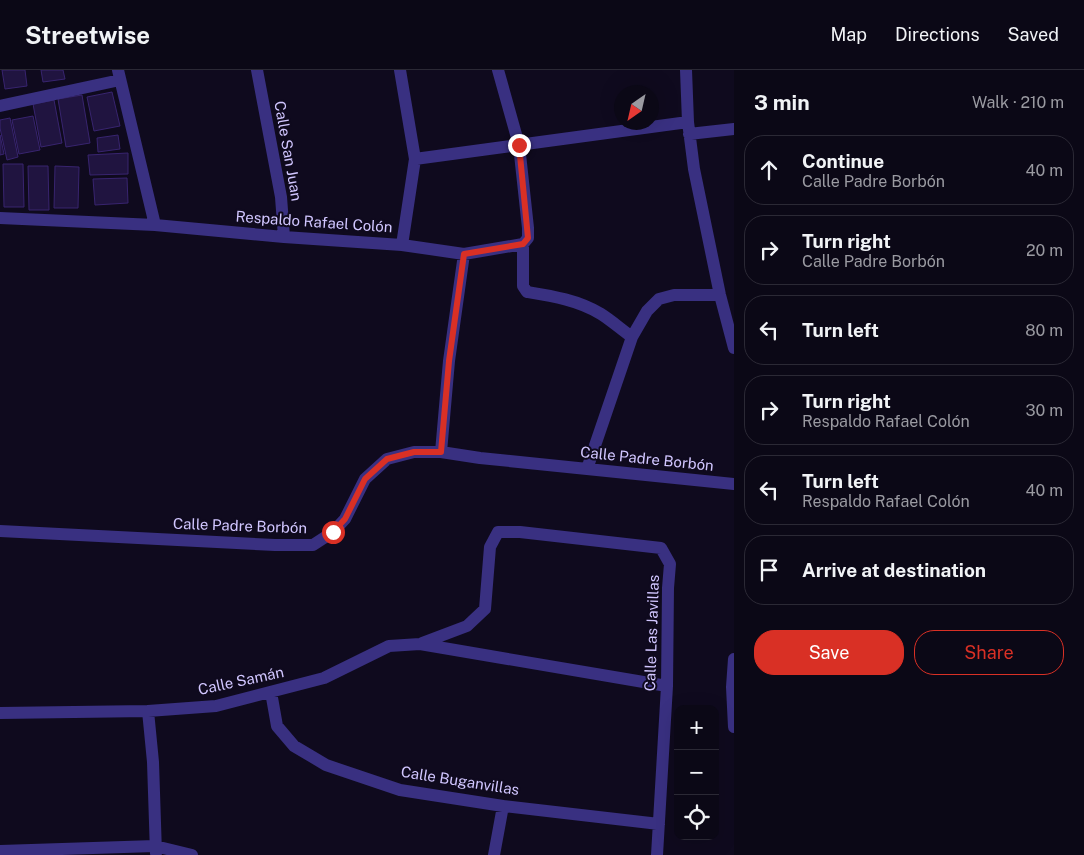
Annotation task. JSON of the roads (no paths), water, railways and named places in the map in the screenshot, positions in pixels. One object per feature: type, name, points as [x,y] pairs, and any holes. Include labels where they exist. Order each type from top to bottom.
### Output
[{"type":"street","name":"Calle San Juan","points":[[257,70],[281,197],[284,237]]},
{"type":"street","points":[[400,70],[415,159],[402,245]]},
{"type":"street","points":[[498,70],[519,145],[528,228],[528,238],[523,244],[523,286],[527,292],[578,303],[600,314],[632,337]]},
{"type":"street","points":[[686,70],[689,128],[694,169],[720,295],[734,348]]},
{"type":"street","points":[[0,106],[119,75],[155,225]]},
{"type":"street","points":[[415,159],[519,145],[689,128],[734,129]]},
{"type":"street","name":"Respaldo Rafael Colón","points":[[0,218],[155,225],[284,237],[402,245],[464,254],[523,244]]},
{"type":"street","points":[[441,452],[449,361],[464,254]]},
{"type":"street","points":[[587,469],[632,337],[647,311],[659,299],[674,295],[720,295]]},
{"type":"street","name":"Calle Padre Borbón","points":[[0,531],[275,545],[313,545],[333,532],[345,519],[365,479],[387,459],[414,452],[441,452],[480,458],[734,484]]},
{"type":"street","name":"Calle Las Javillas","points":[[420,644],[466,626],[485,609],[490,547],[498,532],[520,532],[661,548],[670,564],[667,686],[657,855]]},
{"type":"street","points":[[420,644],[667,686]]},
{"type":"street","name":"Calle Samán","points":[[0,713],[148,711],[216,706],[324,678],[389,646],[420,644]]},
{"type":"street","points":[[734,659],[732,687],[734,727]]},
{"type":"street","name":"Calle Buganvillas","points":[[271,692],[277,726],[294,746],[326,765],[400,790],[503,806],[659,824]]},
{"type":"street","points":[[148,711],[153,762],[155,851]]},
{"type":"street","points":[[494,855],[503,806]]},
{"type":"street","points":[[0,851],[155,851],[192,855]]}]
